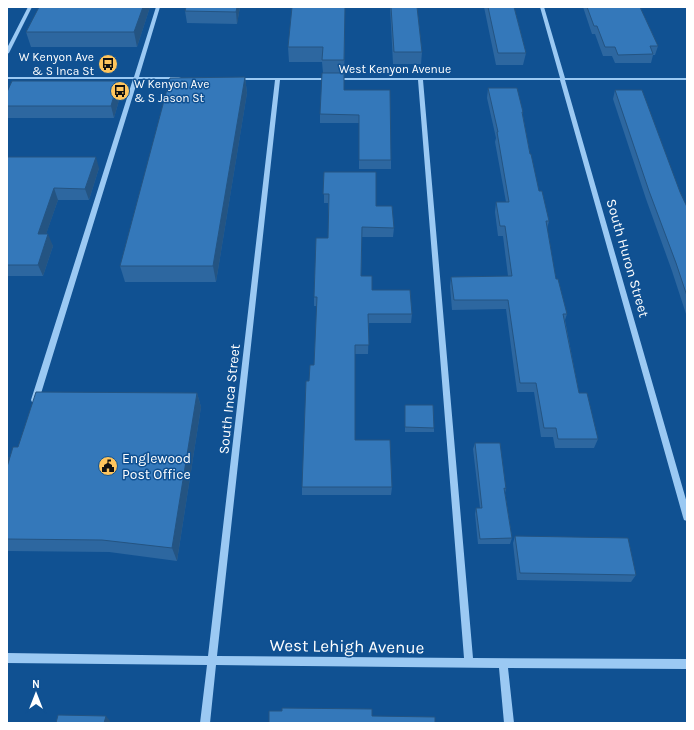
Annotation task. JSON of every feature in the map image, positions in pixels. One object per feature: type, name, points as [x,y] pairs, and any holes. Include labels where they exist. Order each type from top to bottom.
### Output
[{"type":"street","points":[[7,53],[30,7]]},
{"type":"street","points":[[33,405],[158,7]]},
{"type":"street","name":"South Huron Street","points":[[542,7],[687,516]]},
{"type":"street","points":[[7,78],[182,78]]},
{"type":"street","name":"West Kenyon Avenue","points":[[228,78],[687,79]]},
{"type":"street","name":"South Inca Street","points":[[205,723],[278,79]]},
{"type":"street","points":[[420,79],[469,663]]},
{"type":"street","name":"West Lehigh Avenue","points":[[7,658],[687,664]]},
{"type":"street","points":[[503,663],[509,723]]},
{"type":"building","points":[[39,7],[143,7],[134,32],[26,32]]},
{"type":"building","points":[[186,7],[237,7],[236,12],[185,11]]},
{"type":"building","points":[[292,7],[345,7],[344,60],[322,60],[323,47],[288,47]]},
{"type":"building","points":[[391,7],[417,7],[422,52],[394,52]]},
{"type":"building","points":[[488,7],[514,7],[526,53],[498,53]]},
{"type":"building","points":[[587,7],[640,7],[658,46],[650,46],[653,54],[618,55],[615,47],[605,47],[597,26],[594,26]]},
{"type":"building","points":[[322,73],[344,73],[344,90],[390,90],[391,160],[359,160],[359,115],[320,114]]},
{"type":"building","points":[[245,77],[213,266],[120,266],[170,78]]},
{"type":"building","points":[[12,81],[118,81],[111,106],[7,106],[7,92]]},
{"type":"building","points":[[488,88],[517,88],[523,112],[530,154],[539,191],[542,191],[549,221],[546,221],[556,279],[558,279],[567,314],[563,314],[579,393],[587,393],[598,439],[558,439],[556,428],[544,428],[536,383],[520,383],[508,300],[454,300],[451,277],[512,276],[505,226],[500,226],[496,202],[509,202],[498,132]]},
{"type":"building","points":[[615,90],[642,90],[687,207],[687,296],[649,191]]},
{"type":"building","points":[[7,157],[96,157],[85,189],[54,188],[38,234],[48,234],[38,265],[7,265]]},
{"type":"building","points":[[324,172],[376,172],[376,206],[392,206],[394,228],[362,227],[361,276],[372,276],[372,290],[410,290],[412,314],[368,314],[369,345],[355,345],[355,440],[390,440],[392,487],[302,487],[306,381],[309,381],[310,365],[314,365],[317,297],[314,297],[316,238],[328,238],[329,194],[323,194]]},
{"type":"building","name":"Englewood Post Office","points":[[36,392],[197,393],[172,548],[102,540],[7,539],[7,467],[13,447],[18,447]]},
{"type":"building","points":[[405,405],[433,405],[434,428],[405,427]]},
{"type":"building","points":[[475,443],[500,443],[506,489],[504,488],[512,538],[480,539],[476,508],[482,508]]},
{"type":"building","points":[[515,536],[628,538],[636,575],[520,573]]},
{"type":"building","points":[[282,708],[372,709],[372,716],[435,717],[435,723],[269,723],[269,711],[282,711]]},
{"type":"building","points":[[58,715],[106,716],[104,723],[56,723]]},
{"type":"place","name":"W Kenyon Ave & S Inca St","points":[[108,64]]},
{"type":"place","name":"W Kenyon Ave & S Jason St","points":[[120,91]]},
{"type":"place","name":"Englewood Post Office","points":[[108,466]]}]
